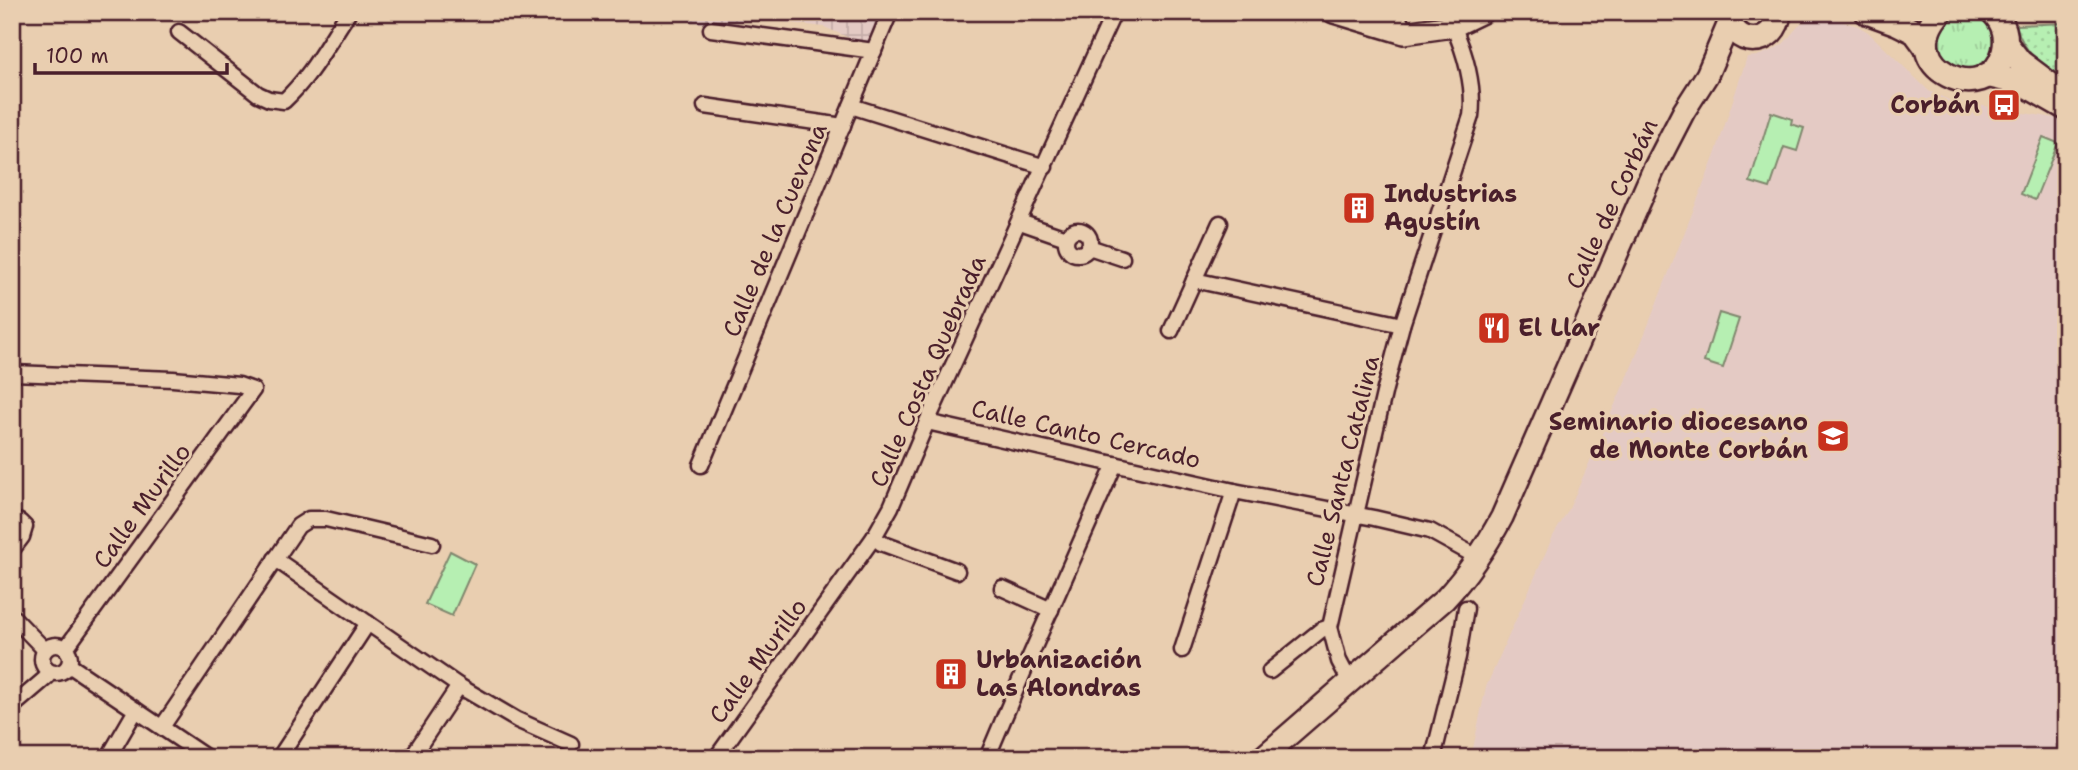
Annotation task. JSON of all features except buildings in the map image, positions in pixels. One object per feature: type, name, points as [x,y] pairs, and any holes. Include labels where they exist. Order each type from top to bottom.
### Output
[{"type":"main road","points":[[1334,12],[1400,22],[1453,26],[1482,12]]},
{"type":"main road","points":[[1867,12],[1915,32],[1936,66],[1949,77],[1968,81],[1987,75],[2003,56],[2005,31],[1997,15]]},
{"type":"main road","points":[[1914,12],[1939,13]]},
{"type":"main road","points":[[1926,47],[1930,25],[1939,13]]},
{"type":"main road","points":[[1728,18],[1737,34],[1750,39],[1763,38],[1784,15]]},
{"type":"main road","name":"Calle de Corbán","points":[[1262,758],[1445,599],[1482,554],[1503,517],[1653,171],[1684,111],[1707,75],[1728,18]]},
{"type":"main road","name":"Calle de Corbán","points":[[1707,75],[1750,39]]},
{"type":"main road","points":[[2006,44],[2020,62],[2066,95]]},
{"type":"main road","points":[[1987,75],[2024,84],[2066,108]]},
{"type":"street","points":[[178,32],[258,94],[284,101],[319,62],[349,12]]},
{"type":"street","name":"Calle de la Cuevona","points":[[701,465],[890,12]]},
{"type":"street","name":"Calle Costa Quebrada","points":[[836,590],[874,537],[891,507],[1114,12]]},
{"type":"street","name":"Calle Santa Catalina","points":[[1350,682],[1339,661],[1329,627],[1402,325],[1471,116],[1473,102],[1470,77],[1453,26]]},
{"type":"street","points":[[710,29],[874,51]]},
{"type":"street","points":[[705,106],[843,126]]},
{"type":"street","points":[[852,106],[1045,167]]},
{"type":"street","points":[[1020,222],[1066,238],[1066,247],[1073,254],[1083,254],[1089,247],[1122,258]]},
{"type":"street","points":[[1171,331],[1220,223]]},
{"type":"street","name":"Calle Santa Catalina","points":[[1194,280],[1402,325]]},
{"type":"street","name":"Calle Murillo","points":[[12,373],[173,379],[239,385],[253,390],[66,648]]},
{"type":"street","name":"Calle Canto Cercado","points":[[928,422],[1234,491],[1430,531],[1482,554]]},
{"type":"street","points":[[988,758],[1115,464]]},
{"type":"street","points":[[1182,650],[1234,491]]},
{"type":"street","points":[[12,519],[24,527],[22,537],[12,550]]},
{"type":"street","points":[[163,727],[298,526],[309,519],[326,519],[432,544]]},
{"type":"street","points":[[874,537],[957,571]]},
{"type":"street","points":[[275,559],[459,685],[517,720],[571,744]]},
{"type":"street","points":[[1002,588],[1051,610]]},
{"type":"street","name":"Calle Murillo","points":[[716,758],[836,590]]},
{"type":"street","points":[[1433,758],[1452,686],[1465,608]]},
{"type":"street","points":[[12,616],[45,650]]},
{"type":"street","points":[[279,758],[368,623]]},
{"type":"street","points":[[1270,671],[1321,630],[1329,627]]},
{"type":"street","points":[[53,645],[66,648],[71,656],[69,665],[63,672],[49,672],[42,662],[45,650],[53,645]]},
{"type":"street","points":[[69,665],[207,758]]},
{"type":"street","points":[[12,707],[47,677],[49,672]]},
{"type":"street","points":[[411,758],[459,685]]},
{"type":"street","points":[[108,758],[136,710]]},
{"type":"shaded area","points":[[629,12],[880,12],[866,45],[824,27],[761,19],[707,24]]},
{"type":"shaded area","name":"Seminario diocesano de Monte Corbán","points":[[1813,18],[1836,20],[1858,26],[1868,32],[1929,91],[1949,100],[2066,120],[2066,758],[1471,758],[1486,687],[1634,361],[1715,155],[1747,57],[1773,50],[1784,43],[1801,23]]},
{"type":"green space","points":[[1953,12],[1978,12],[1984,15],[1996,35],[1990,58],[1982,66],[1959,70],[1940,56],[1936,33]]},
{"type":"green space","points":[[2066,23],[2066,84],[2029,52],[2016,25]]},
{"type":"green space","points":[[1771,112],[1792,119],[1791,124],[1804,128],[1797,151],[1784,147],[1770,188],[1750,182]]},
{"type":"green space","points":[[2043,137],[2058,143],[2035,200],[2021,194]]},
{"type":"green space","points":[[1719,313],[1739,319],[1723,368],[1704,362]]},
{"type":"green space","points":[[450,551],[475,564],[452,616],[425,604]]},
{"type":"place","name":"Corbán","points":[[2004,105]]},
{"type":"place","name":"Industrias Agustín","points":[[1359,208]]},
{"type":"place","name":"El Llar","points":[[1494,328]]},
{"type":"place","name":"Seminario diocesano de Monte Corbán","points":[[1833,436]]},
{"type":"place","name":"Urbanización Las Alondras","points":[[951,674]]}]
